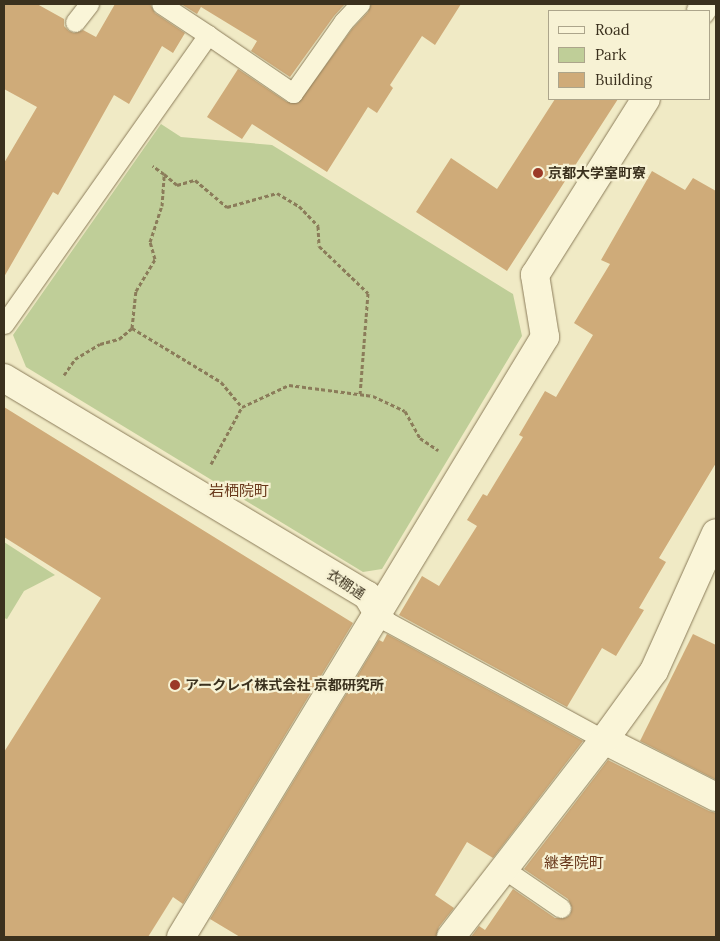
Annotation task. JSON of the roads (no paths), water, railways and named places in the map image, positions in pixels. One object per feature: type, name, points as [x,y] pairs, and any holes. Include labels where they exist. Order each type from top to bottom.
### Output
[{"type":"street","points":[[181,937],[545,337],[535,276],[645,100]]},
{"type":"street","name":"衣棚通","points":[[4,378],[368,595],[378,613]]},
{"type":"street","points":[[451,937],[604,740],[654,671],[716,533]]},
{"type":"street","name":"衣棚通","points":[[604,740],[716,797]]},
{"type":"lane","points":[[75,22],[89,4]]},
{"type":"lane","points":[[161,4],[293,93],[343,22],[360,4]]},
{"type":"lane","points":[[4,324],[208,35]]},
{"type":"lane","name":"衣棚通","points":[[378,613],[388,622],[604,740]]},
{"type":"lane","points":[[504,869],[562,908]]},
{"type":"place","name":"京都大学室町寮","points":[[538,173]]},
{"type":"place","name":"アークレイ株式会社 京都研究所","points":[[175,685]]},
{"type":"district","name":"岩栖院町","points":[[239,491]]},
{"type":"district","name":"継孝院町","points":[[574,863]]}]
